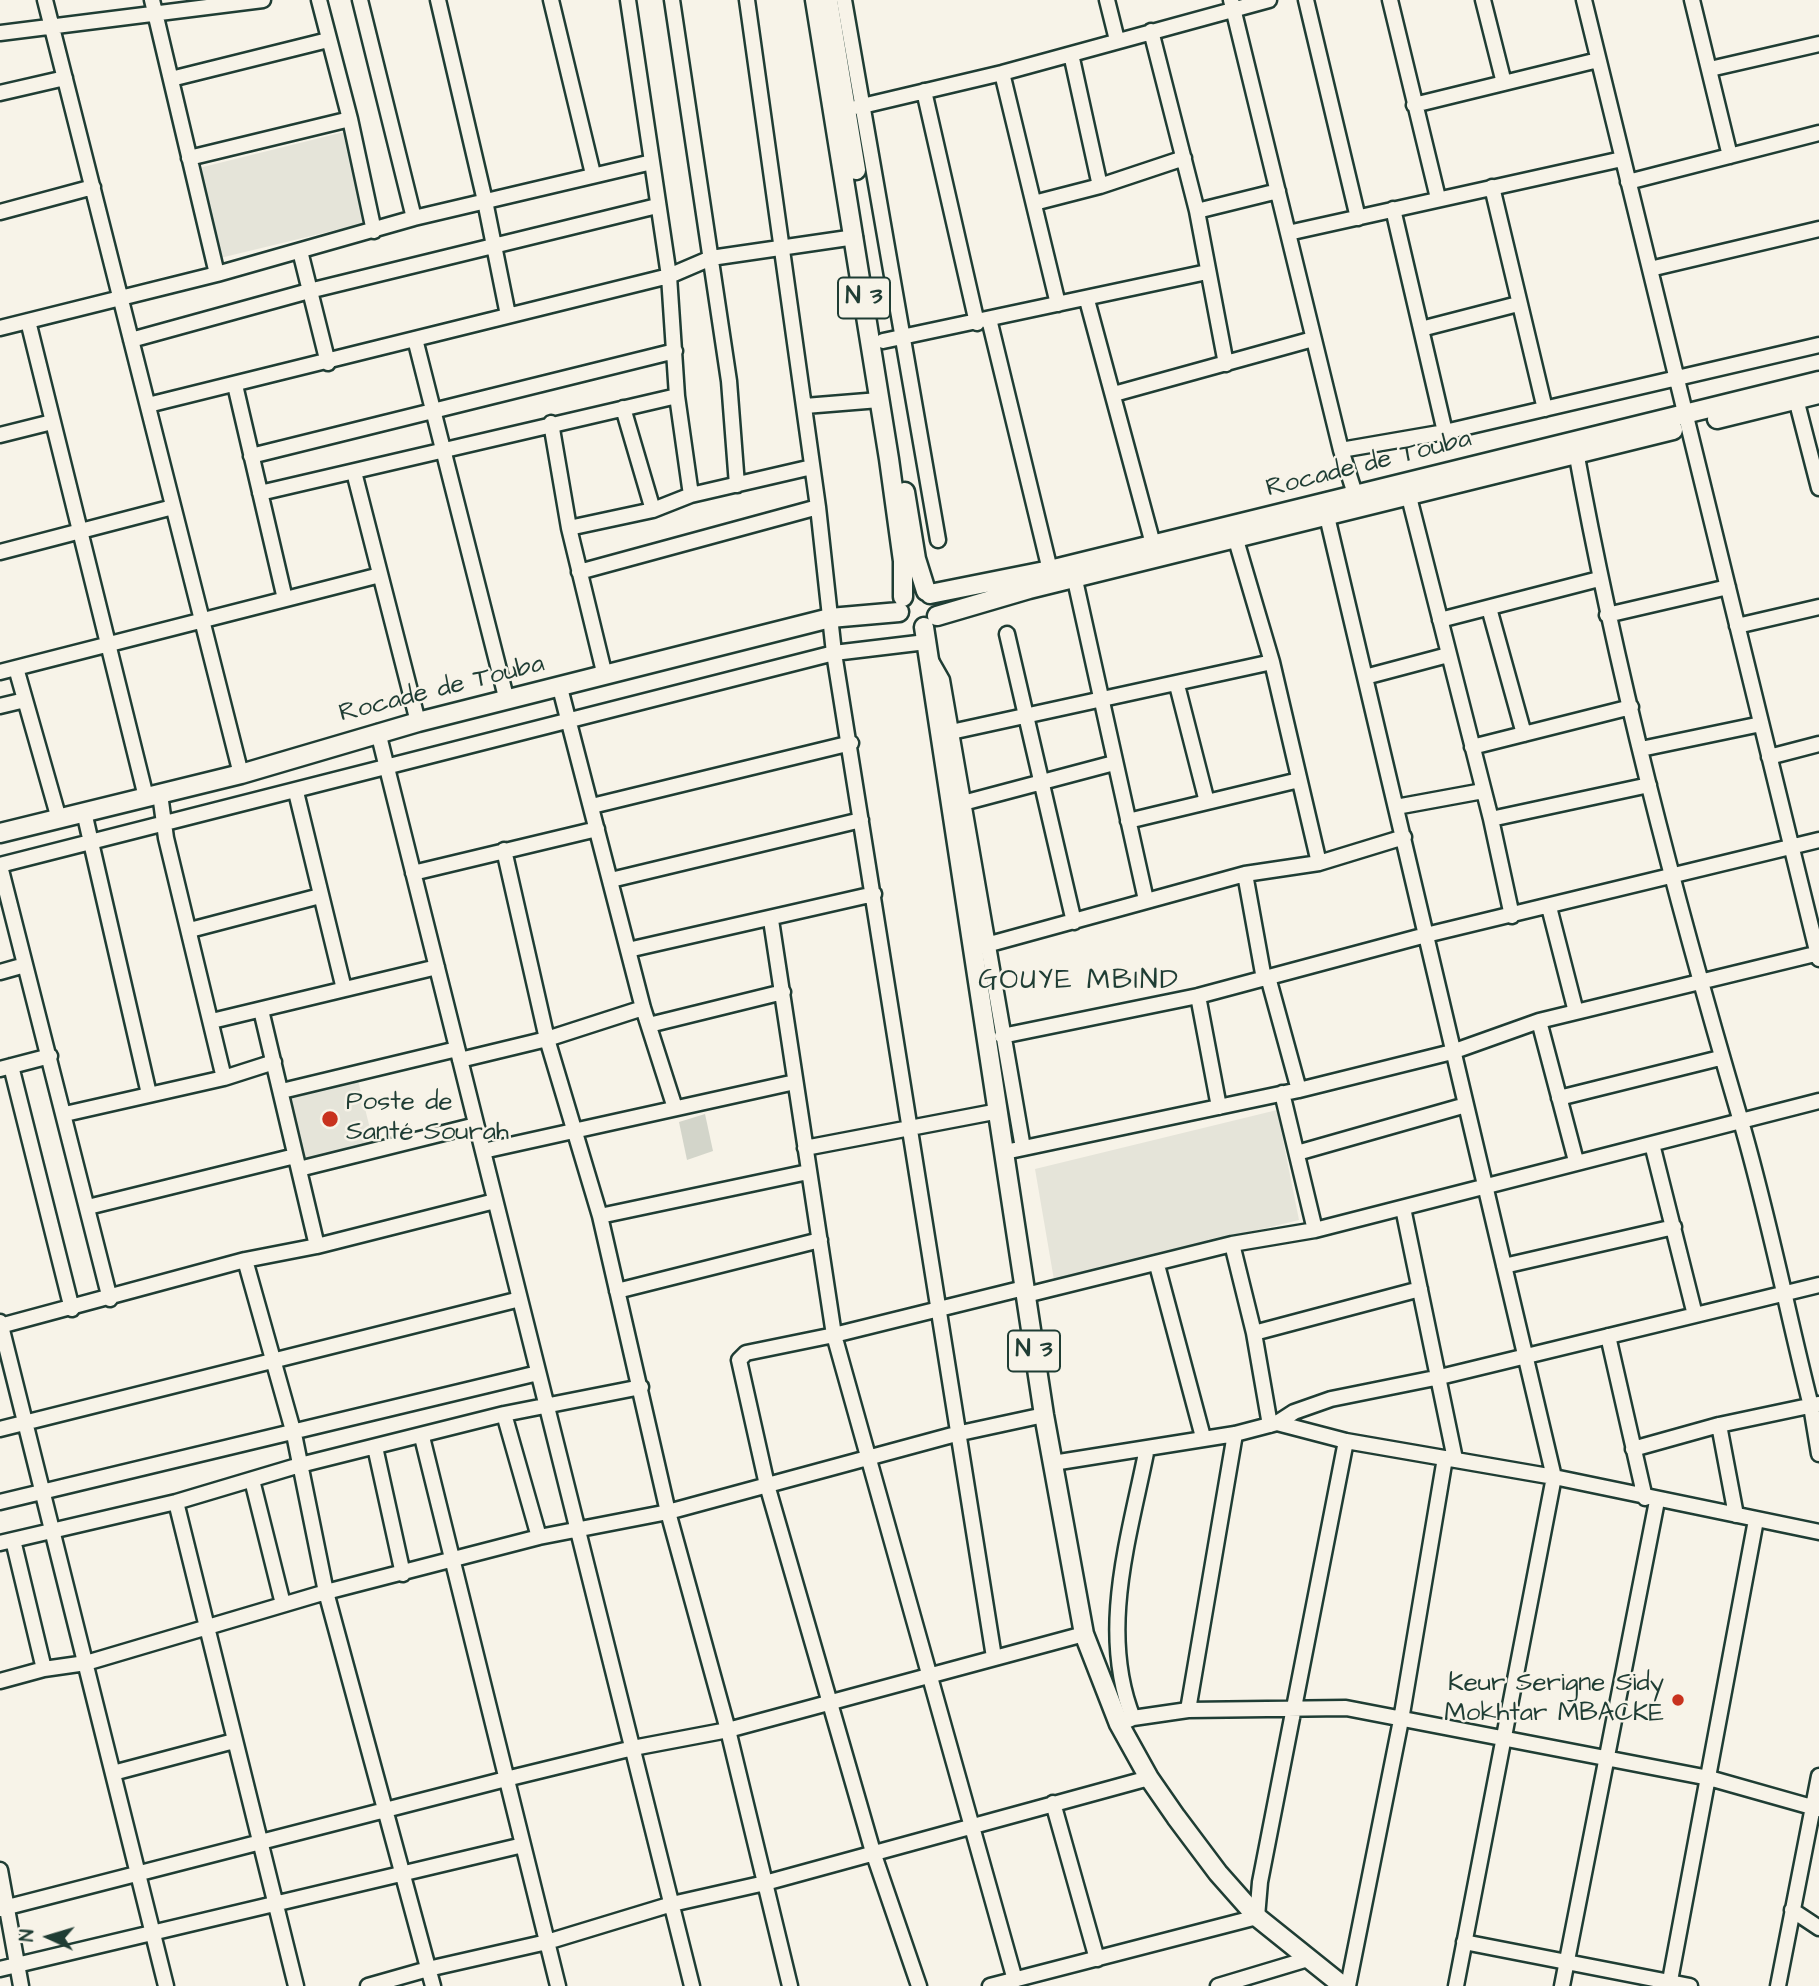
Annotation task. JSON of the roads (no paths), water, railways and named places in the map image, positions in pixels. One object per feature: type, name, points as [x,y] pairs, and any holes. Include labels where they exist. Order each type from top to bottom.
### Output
[{"type":"main road","name":"N 3","points":[[837,2],[846,110],[916,559],[928,593]]},
{"type":"main road","name":"N 3","points":[[837,2],[855,237],[903,561],[901,605]]},
{"type":"main road","name":"Rocade de Touba","points":[[929,636],[1029,589],[1237,540],[1325,511],[1356,496],[1575,448],[1687,420],[1819,381]]},
{"type":"main road","name":"Rocade de Touba","points":[[1687,420],[1819,394]]},
{"type":"main road","name":"Rocade de Touba","points":[[0,833],[241,774],[377,732],[830,618],[901,605],[914,591],[928,593],[1050,570],[1153,544],[1409,497],[1575,448]]},
{"type":"main road","points":[[901,605],[907,625],[929,636],[938,606],[928,593]]},
{"type":"main road","name":"N 3","points":[[929,636],[980,947],[999,1111],[1014,1150],[1025,1292],[1044,1415],[1084,1634],[1126,1721],[1149,1778],[1218,1873],[1257,1917],[1345,1986]]},
{"type":"street","points":[[46,0],[241,774]]},
{"type":"street","points":[[0,33],[153,7],[263,0]]},
{"type":"street","points":[[319,0],[350,119],[374,231]]},
{"type":"street","points":[[360,0],[414,218]]},
{"type":"street","points":[[438,0],[485,201],[508,315]]},
{"type":"street","points":[[551,0],[593,174]]},
{"type":"street","points":[[628,0],[668,276],[676,351],[677,396],[691,495]]},
{"type":"street","points":[[673,0],[729,381],[737,485]]},
{"type":"street","points":[[747,0],[805,406],[834,653],[851,743],[956,1434],[994,1657]]},
{"type":"street","points":[[1107,0],[1117,40]]},
{"type":"street","points":[[846,110],[1002,73],[1151,31],[1232,4],[1269,0]]},
{"type":"street","points":[[1306,0],[1358,218]]},
{"type":"street","points":[[1390,0],[1438,198]]},
{"type":"street","points":[[1483,0],[1504,83]]},
{"type":"street","points":[[1272,662],[945,734],[963,803],[980,947],[1002,1036],[1014,1150],[1299,1090],[1452,1052],[1539,1021],[1818,955],[1584,0]]},
{"type":"street","points":[[1692,0],[1730,156]]},
{"type":"street","points":[[837,2],[864,105],[938,540]]},
{"type":"street","points":[[1232,4],[1313,339],[1341,450],[1356,496]]},
{"type":"street","points":[[153,7],[217,274]]},
{"type":"street","points":[[1151,31],[1196,211],[1226,364]]},
{"type":"street","points":[[171,79],[328,40]]},
{"type":"street","points":[[1710,69],[1819,44]]},
{"type":"street","points":[[1071,54],[1100,187]]},
{"type":"street","points":[[1414,104],[1598,60]]},
{"type":"street","points":[[1002,73],[1058,304]]},
{"type":"street","points":[[0,93],[65,78]]},
{"type":"street","points":[[925,91],[1050,570]]},
{"type":"street","points":[[189,158],[350,119]]},
{"type":"street","points":[[1628,182],[1819,133]]},
{"type":"street","points":[[1034,203],[1100,187],[1184,158]]},
{"type":"street","points":[[1288,233],[1622,159]]},
{"type":"street","points":[[0,328],[217,274],[414,218],[652,162]]},
{"type":"street","points":[[0,212],[93,187]]},
{"type":"street","points":[[1492,187],[1545,409]]},
{"type":"street","points":[[1196,211],[1278,191]]},
{"type":"street","points":[[131,340],[309,291],[657,206]]},
{"type":"street","points":[[1393,209],[1445,432]]},
{"type":"street","points":[[1650,269],[1819,229]]},
{"type":"street","points":[[148,405],[328,363],[668,276],[711,258],[855,237]]},
{"type":"street","points":[[300,251],[328,363]]},
{"type":"street","points":[[883,341],[1087,300],[1207,272]]},
{"type":"street","points":[[1087,300],[1153,544]]},
{"type":"street","points":[[1421,329],[1518,304]]},
{"type":"street","points":[[28,321],[109,644],[164,824],[224,1079]]},
{"type":"street","points":[[415,339],[507,701]]},
{"type":"street","points":[[1114,394],[1313,339]]},
{"type":"street","points":[[1341,450],[1445,432],[1819,345]]},
{"type":"street","points":[[251,456],[676,351]]},
{"type":"street","points":[[235,384],[285,599]]},
{"type":"street","points":[[260,493],[551,423],[677,396]]},
{"type":"street","points":[[1796,399],[1819,488]]},
{"type":"street","points":[[805,406],[879,400]]},
{"type":"street","points":[[623,408],[653,510]]},
{"type":"street","points":[[0,435],[52,422]]},
{"type":"street","points":[[551,423],[569,528],[605,676]]},
{"type":"street","points":[[1575,448],[1598,579],[1671,875],[1720,1058],[1740,1120],[1783,1293],[1815,1405],[1819,1454]]},
{"type":"street","points":[[569,528],[653,510],[691,495],[813,467]]},
{"type":"street","points":[[354,472],[418,722]]},
{"type":"street","points":[[1409,497],[1491,819],[1512,916]]},
{"type":"street","points":[[579,572],[818,507]]},
{"type":"street","points":[[0,552],[173,508]]},
{"type":"street","points":[[1325,511],[1554,1477],[1456,1986]]},
{"type":"street","points":[[1237,540],[1272,662],[1319,863]]},
{"type":"street","points":[[0,672],[380,575]]},
{"type":"street","points":[[1440,620],[1598,579]]},
{"type":"street","points":[[1075,580],[1099,698],[1146,900]]},
{"type":"street","points":[[1607,615],[1728,587]]},
{"type":"street","points":[[1737,626],[1819,607]]},
{"type":"street","points":[[1489,608],[1524,734]]},
{"type":"street","points":[[1007,634],[1074,922]]},
{"type":"street","points":[[110,1299],[0,865],[296,792],[386,765],[834,653],[929,636]]},
{"type":"street","points":[[1365,677],[1448,655]]},
{"type":"street","points":[[16,668],[59,819]]},
{"type":"street","points":[[1177,685],[1207,802]]},
{"type":"street","points":[[560,688],[643,1008],[675,1108]]},
{"type":"street","points":[[0,706],[25,700]]},
{"type":"street","points":[[1472,747],[1631,707]]},
{"type":"street","points":[[1641,749],[1761,724]]},
{"type":"street","points":[[377,732],[692,1986]]},
{"type":"street","points":[[592,806],[851,743]]},
{"type":"street","points":[[1769,757],[1819,744]]},
{"type":"street","points":[[963,803],[1114,763]]},
{"type":"street","points":[[1128,821],[1299,779]]},
{"type":"street","points":[[1491,819],[1649,785]]},
{"type":"street","points":[[1396,807],[1483,791]]},
{"type":"street","points":[[296,792],[344,989]]},
{"type":"street","points":[[84,812],[149,1094]]},
{"type":"street","points":[[611,880],[861,820]]},
{"type":"street","points":[[413,873],[597,829]]},
{"type":"street","points":[[980,947],[1245,874],[1319,863],[1404,837]]},
{"type":"street","points":[[1002,1036],[1198,996],[1426,935],[1819,840]]},
{"type":"street","points":[[504,850],[547,1039],[600,1216],[668,1512],[728,1730],[790,1986]]},
{"type":"street","points":[[1245,874],[1266,978],[1299,1090]]},
{"type":"street","points":[[628,950],[771,920],[874,894]]},
{"type":"street","points":[[190,930],[320,896]]},
{"type":"street","points":[[1549,907],[1576,1012]]},
{"type":"street","points":[[771,920],[834,1335],[1015,1980]]},
{"type":"street","points":[[0,972],[25,965]]},
{"type":"street","points":[[212,1021],[436,967]]},
{"type":"street","points":[[649,1024],[783,992]]},
{"type":"street","points":[[1198,996],[1219,1107]]},
{"type":"street","points":[[282,1091],[458,1054],[547,1039],[643,1008]]},
{"type":"street","points":[[261,1010],[317,1247]]},
{"type":"street","points":[[1539,1021],[1576,1161]]},
{"type":"street","points":[[50,1055],[5,1067],[72,1309]]},
{"type":"street","points":[[1559,1098],[1720,1058]]},
{"type":"street","points":[[65,1114],[224,1079],[274,1062]]},
{"type":"street","points":[[483,1151],[795,1083]]},
{"type":"street","points":[[1282,1093],[1315,1230]]},
{"type":"street","points":[[919,1986],[873,1852],[767,1485],[739,1360],[746,1353],[939,1309],[1157,1265],[1232,1244],[1315,1230],[1486,1188],[1576,1161],[1819,1101]]},
{"type":"street","points":[[1297,1153],[1466,1105]]},
{"type":"street","points":[[805,1148],[999,1111]]},
{"type":"street","points":[[88,1207],[476,1125]]},
{"type":"street","points":[[1652,1144],[1695,1315]]},
{"type":"street","points":[[600,1216],[808,1172]]},
{"type":"street","points":[[166,1986],[0,1325],[110,1299],[245,1260],[317,1247],[495,1201]]},
{"type":"street","points":[[1345,1986],[1401,1720],[1450,1458],[1440,1377],[1403,1208]]},
{"type":"street","points":[[1504,1266],[1674,1227]]},
{"type":"street","points":[[617,1291],[820,1240]]},
{"type":"street","points":[[1232,1244],[1273,1424]]},
{"type":"street","points":[[245,1260],[294,1434],[326,1592],[433,1986]]},
{"type":"street","points":[[1157,1265],[1203,1437]]},
{"type":"street","points":[[1053,1462],[1235,1434],[1273,1424],[1294,1412],[1331,1399],[1440,1377],[1819,1285]]},
{"type":"street","points":[[1254,1333],[1420,1289]]},
{"type":"street","points":[[0,1429],[520,1298]]},
{"type":"street","points":[[1562,1986],[1606,1759],[1651,1500],[1633,1449],[1608,1336]]},
{"type":"street","points":[[0,1503],[538,1373]]},
{"type":"street","points":[[44,1669],[6,1541],[176,1502],[300,1465],[422,1437],[504,1414],[641,1388]]},
{"type":"street","points":[[1633,1449],[1719,1425],[1815,1405]]},
{"type":"street","points":[[504,1414],[538,1537]]},
{"type":"street","points":[[0,1681],[44,1669],[86,1663],[326,1592],[538,1537],[668,1512],[956,1434],[1044,1415]]},
{"type":"street","points":[[1273,1424],[1346,1441],[1554,1477],[1651,1500],[1819,1532]]},
{"type":"street","points":[[1719,1425],[1736,1515]]},
{"type":"street","points":[[1188,1710],[1235,1434]]},
{"type":"street","points":[[422,1437],[558,1986]]},
{"type":"street","points":[[990,1986],[1257,1917],[1260,1882],[1346,1441]]},
{"type":"street","points":[[375,1447],[403,1574]]},
{"type":"street","points":[[1147,1448],[1118,1594],[1126,1721],[1188,1710],[1346,1708],[1709,1778],[1816,1807]]},
{"type":"street","points":[[252,1480],[283,1604]]},
{"type":"street","points":[[176,1502],[296,1986]]},
{"type":"street","points":[[1669,1983],[1756,1520]]},
{"type":"street","points":[[3,1908],[506,1779],[633,1748],[728,1730],[1084,1634]]},
{"type":"street","points":[[113,1773],[234,1741]]},
{"type":"street","points":[[1778,1986],[1816,1807],[1819,1776]]},
{"type":"street","points":[[368,1986],[428,1969],[547,1942],[672,1904],[765,1883],[1149,1778]]},
{"type":"street","points":[[1053,1803],[1097,1959]]},
{"type":"street","points":[[0,1969],[275,1901],[523,1845]]},
{"type":"street","points":[[0,1870],[3,1908],[21,1986]]},
{"type":"street","points":[[1793,1910],[1819,1928]]},
{"type":"street","points":[[1464,1942],[1690,1986]]},
{"type":"street","points":[[1218,1986],[1308,1959]]},
{"type":"place","name":"Poste de Santé Sourah","points":[[330,1119]]},
{"type":"place","name":"Keur Serigne Sidy Mokhtar MBACKE","points":[[1678,1700]]},
{"type":"district","name":"GOUYE MBIND","points":[[1079,982]]}]
